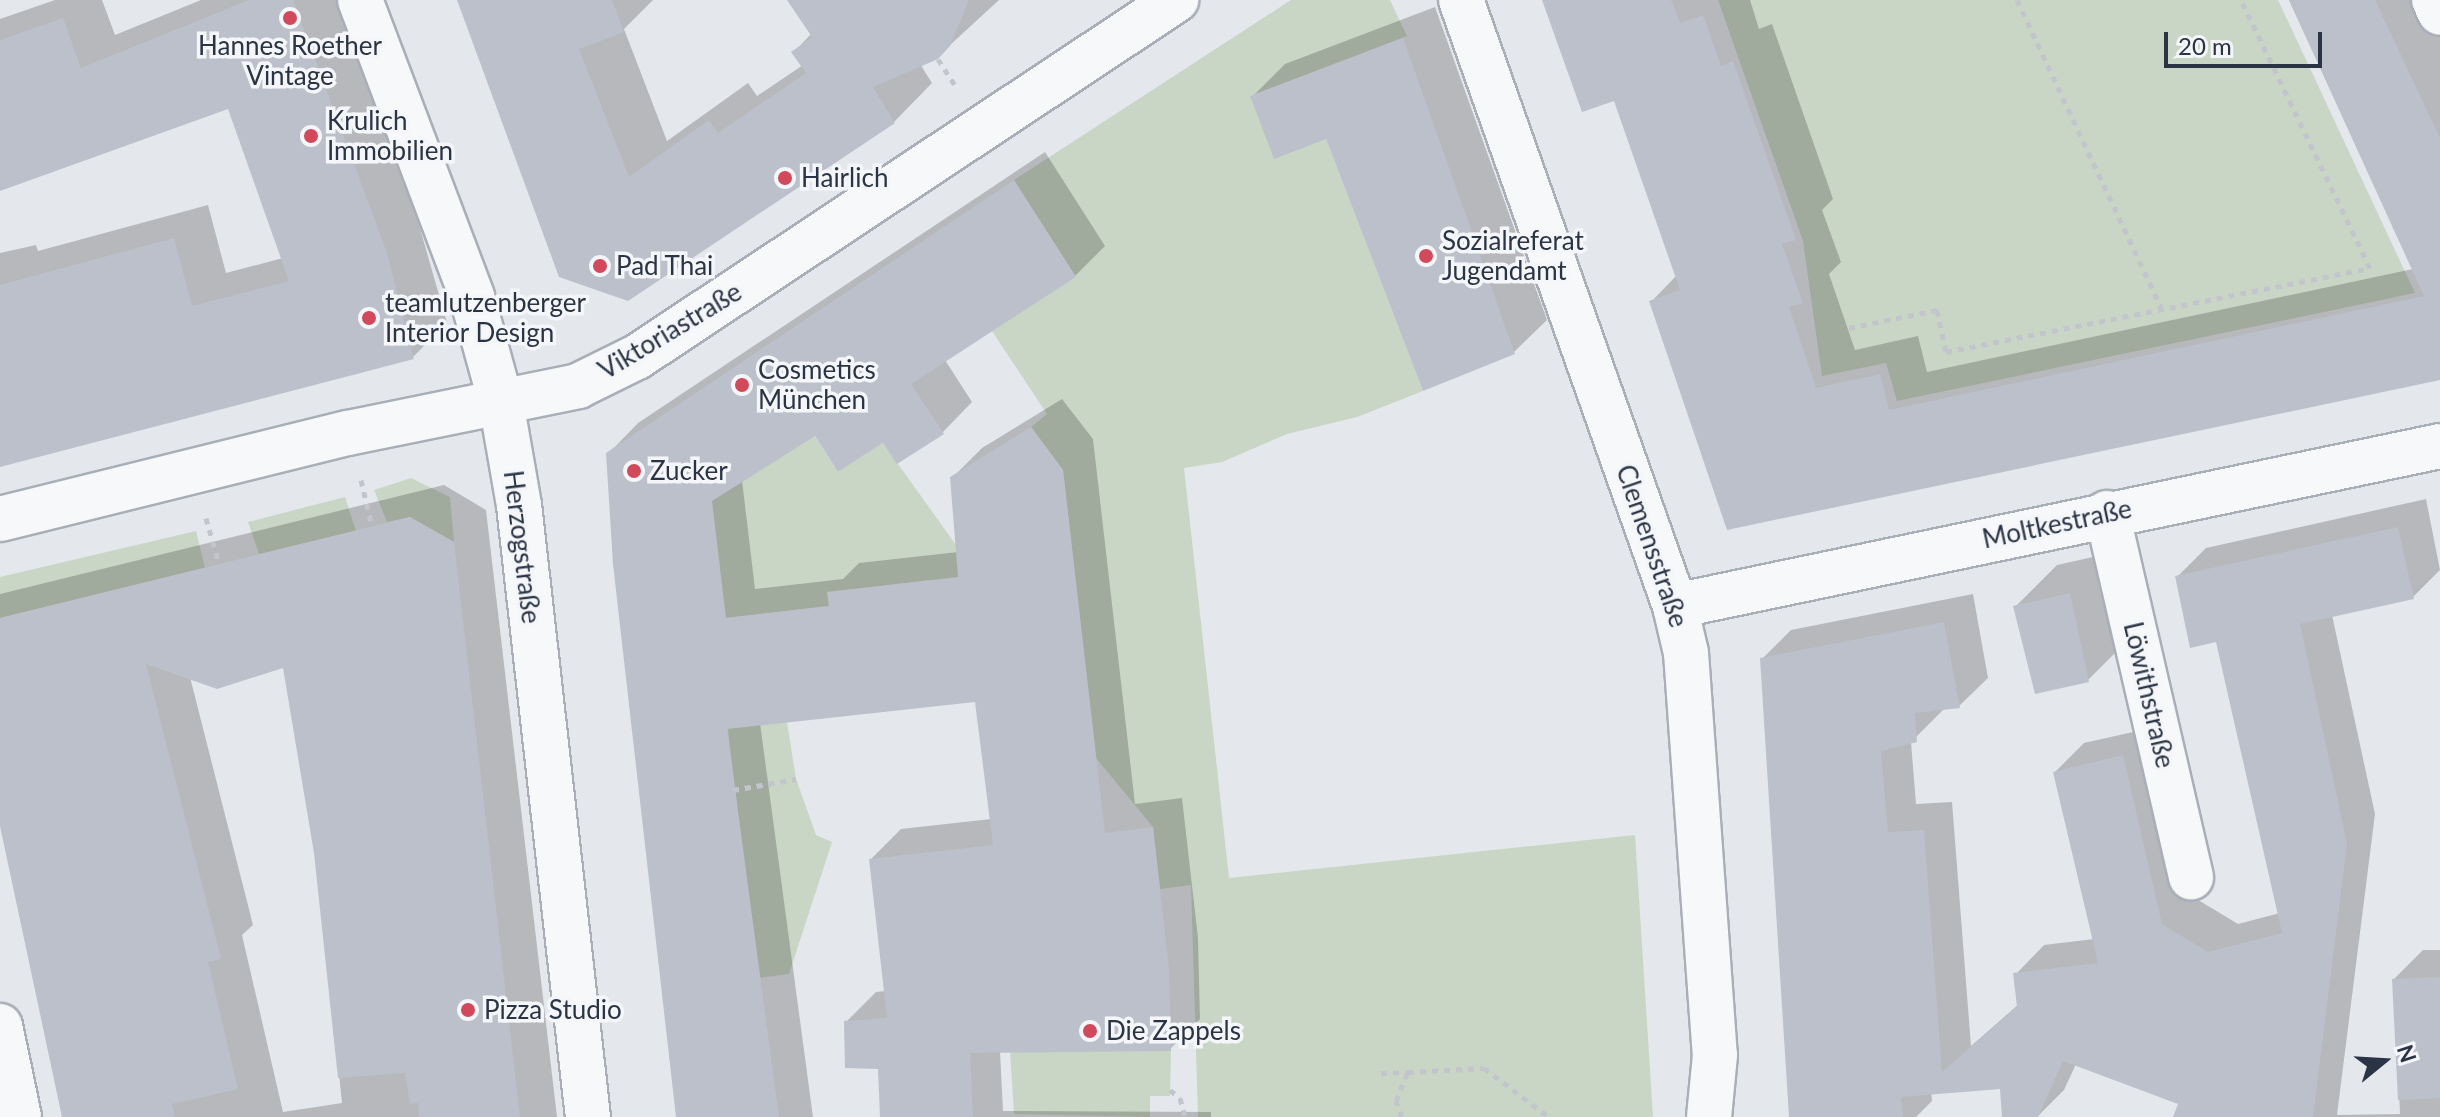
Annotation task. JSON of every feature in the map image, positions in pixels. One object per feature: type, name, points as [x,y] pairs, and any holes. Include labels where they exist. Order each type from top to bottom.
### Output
[{"type":"street","name":"Herzogstraße","points":[[360,0],[472,297],[501,402],[519,505],[588,1117]]},
{"type":"street","name":"Viktoriastraße","points":[[0,519],[348,433],[578,386],[637,357],[1176,0]]},
{"type":"street","name":"Clemensstraße","points":[[1461,0],[1675,606],[1686,653],[1714,1040],[1709,1117]]},
{"type":"street","points":[[2434,0],[2440,13]]},
{"type":"street","name":"Moltkestraße","points":[[1675,606],[2107,513],[2440,446]]},
{"type":"street","name":"Löwithstraße","points":[[2107,513],[2191,877]]},
{"type":"street","points":[[0,1026],[19,1117]]},
{"type":"path","points":[[2017,0],[2163,312]]},
{"type":"path","points":[[1849,328],[1937,310],[1946,352],[2163,312],[2370,268],[2241,0]]},
{"type":"path","points":[[733,790],[796,779]]},
{"type":"path","points":[[1381,1073],[1484,1068],[1549,1117]]},
{"type":"path","points":[[1402,1117],[1396,1101],[1408,1072]]},
{"type":"path","points":[[1170,1090],[1180,1098],[1185,1117]]},
{"type":"green space","points":[[1291,0],[1390,0],[1407,36],[1250,96],[1326,139],[1423,391],[1357,417],[1287,434],[1222,462],[1184,468],[1229,878],[1635,835],[1653,1117],[1198,1117],[1191,885],[1160,889],[1153,827],[1096,758],[1063,470],[1031,427],[1047,414],[992,331],[1076,277],[1014,180]]},
{"type":"green space","points":[[1718,0],[2278,0],[2415,293],[1897,401],[1886,363],[1822,376],[1803,241]]},
{"type":"green space","points":[[814,435],[838,472],[883,443],[956,545],[968,652],[932,580],[828,592],[829,606],[725,618],[711,501]]},
{"type":"green space","points":[[411,478],[450,497],[454,542],[410,517],[387,522],[374,490]]},
{"type":"green space","points":[[345,497],[356,531],[259,554],[248,522]]},
{"type":"green space","points":[[196,531],[205,568],[0,618],[0,577]]},
{"type":"green space","points":[[722,680],[787,722],[796,779],[816,835],[832,842],[789,974],[758,978]]},
{"type":"green space","points":[[1010,1050],[1171,1051],[1170,1096],[1150,1096],[1150,1117],[1014,1114]]},
{"type":"building","points":[[249,0],[293,0],[387,253],[414,359],[0,467],[0,285],[174,238],[192,306],[289,281],[228,109],[0,191],[0,40],[63,18],[81,68]]},
{"type":"building","points":[[457,0],[612,0],[624,32],[579,49],[629,177],[709,120],[718,133],[806,73],[791,52],[812,37],[787,0],[969,0],[950,46],[938,59],[873,87],[895,123],[628,301],[559,277]]},
{"type":"building","points":[[1542,0],[1671,0],[1680,23],[1703,15],[1721,66],[1733,61],[1796,240],[1782,244],[1803,303],[1789,307],[1816,388],[1880,374],[1889,410],[2424,296],[2289,0],[2375,0],[2440,138],[2440,380],[1727,530],[1649,301],[1680,290],[1614,101],[1582,112]]},
{"type":"building","name":"Sozialreferat Jugendamt","points":[[1403,38],[1515,354],[1423,391],[1326,139],[1274,159],[1250,96]]},
{"type":"building","points":[[1014,180],[1076,277],[911,384],[944,434],[897,464],[883,443],[838,472],[815,436],[712,501],[726,618],[829,606],[827,592],[958,577],[950,477],[1031,427],[1063,470],[1105,833],[1153,827],[1169,969],[1171,1051],[970,1053],[973,1117],[880,1117],[878,1069],[845,1068],[844,1021],[887,1018],[869,859],[993,845],[975,702],[727,729],[779,1117],[676,1117],[613,564],[606,453]]},
{"type":"building","points":[[410,517],[454,542],[520,1117],[419,1117],[418,1103],[410,1104],[405,1073],[338,1078],[314,853],[283,668],[217,689],[146,664],[221,959],[208,962],[238,1089],[172,1104],[175,1117],[62,1117],[0,826],[0,618]]},
{"type":"building","points":[[2398,527],[2414,599],[2300,624],[2347,844],[2313,1117],[2173,1117],[2178,1104],[2063,1061],[2038,1117],[2002,1117],[2000,1089],[1901,1097],[1903,1117],[1789,1117],[1760,658],[1944,622],[1960,708],[1915,713],[1917,742],[1881,751],[1888,832],[1924,830],[1942,1072],[2017,1007],[2013,973],[2098,963],[2053,772],[2123,755],[2162,924],[2208,952],[2282,933],[2216,642],[2190,648],[2175,576]]},
{"type":"building","points":[[2070,593],[2089,682],[2035,694],[2013,606]]},
{"type":"building","points":[[2440,977],[2440,1098],[2398,1100],[2392,979]]},
{"type":"place","name":"Hannes Roether Vintage","points":[[290,18]]},
{"type":"place","name":"Krulich Immobilien","points":[[311,136]]},
{"type":"place","name":"Hairlich","points":[[785,178]]},
{"type":"place","name":"Sozialreferat Jugendamt","points":[[1426,256]]},
{"type":"place","name":"Pad Thai","points":[[600,266]]},
{"type":"place","name":"teamlutzenberger Interior Design","points":[[369,318]]},
{"type":"place","name":"Cosmetics München","points":[[742,385]]},
{"type":"place","name":"Zucker","points":[[634,471]]},
{"type":"place","name":"Pizza Studio","points":[[468,1010]]},
{"type":"place","name":"Die Zappels","points":[[1090,1031]]}]
